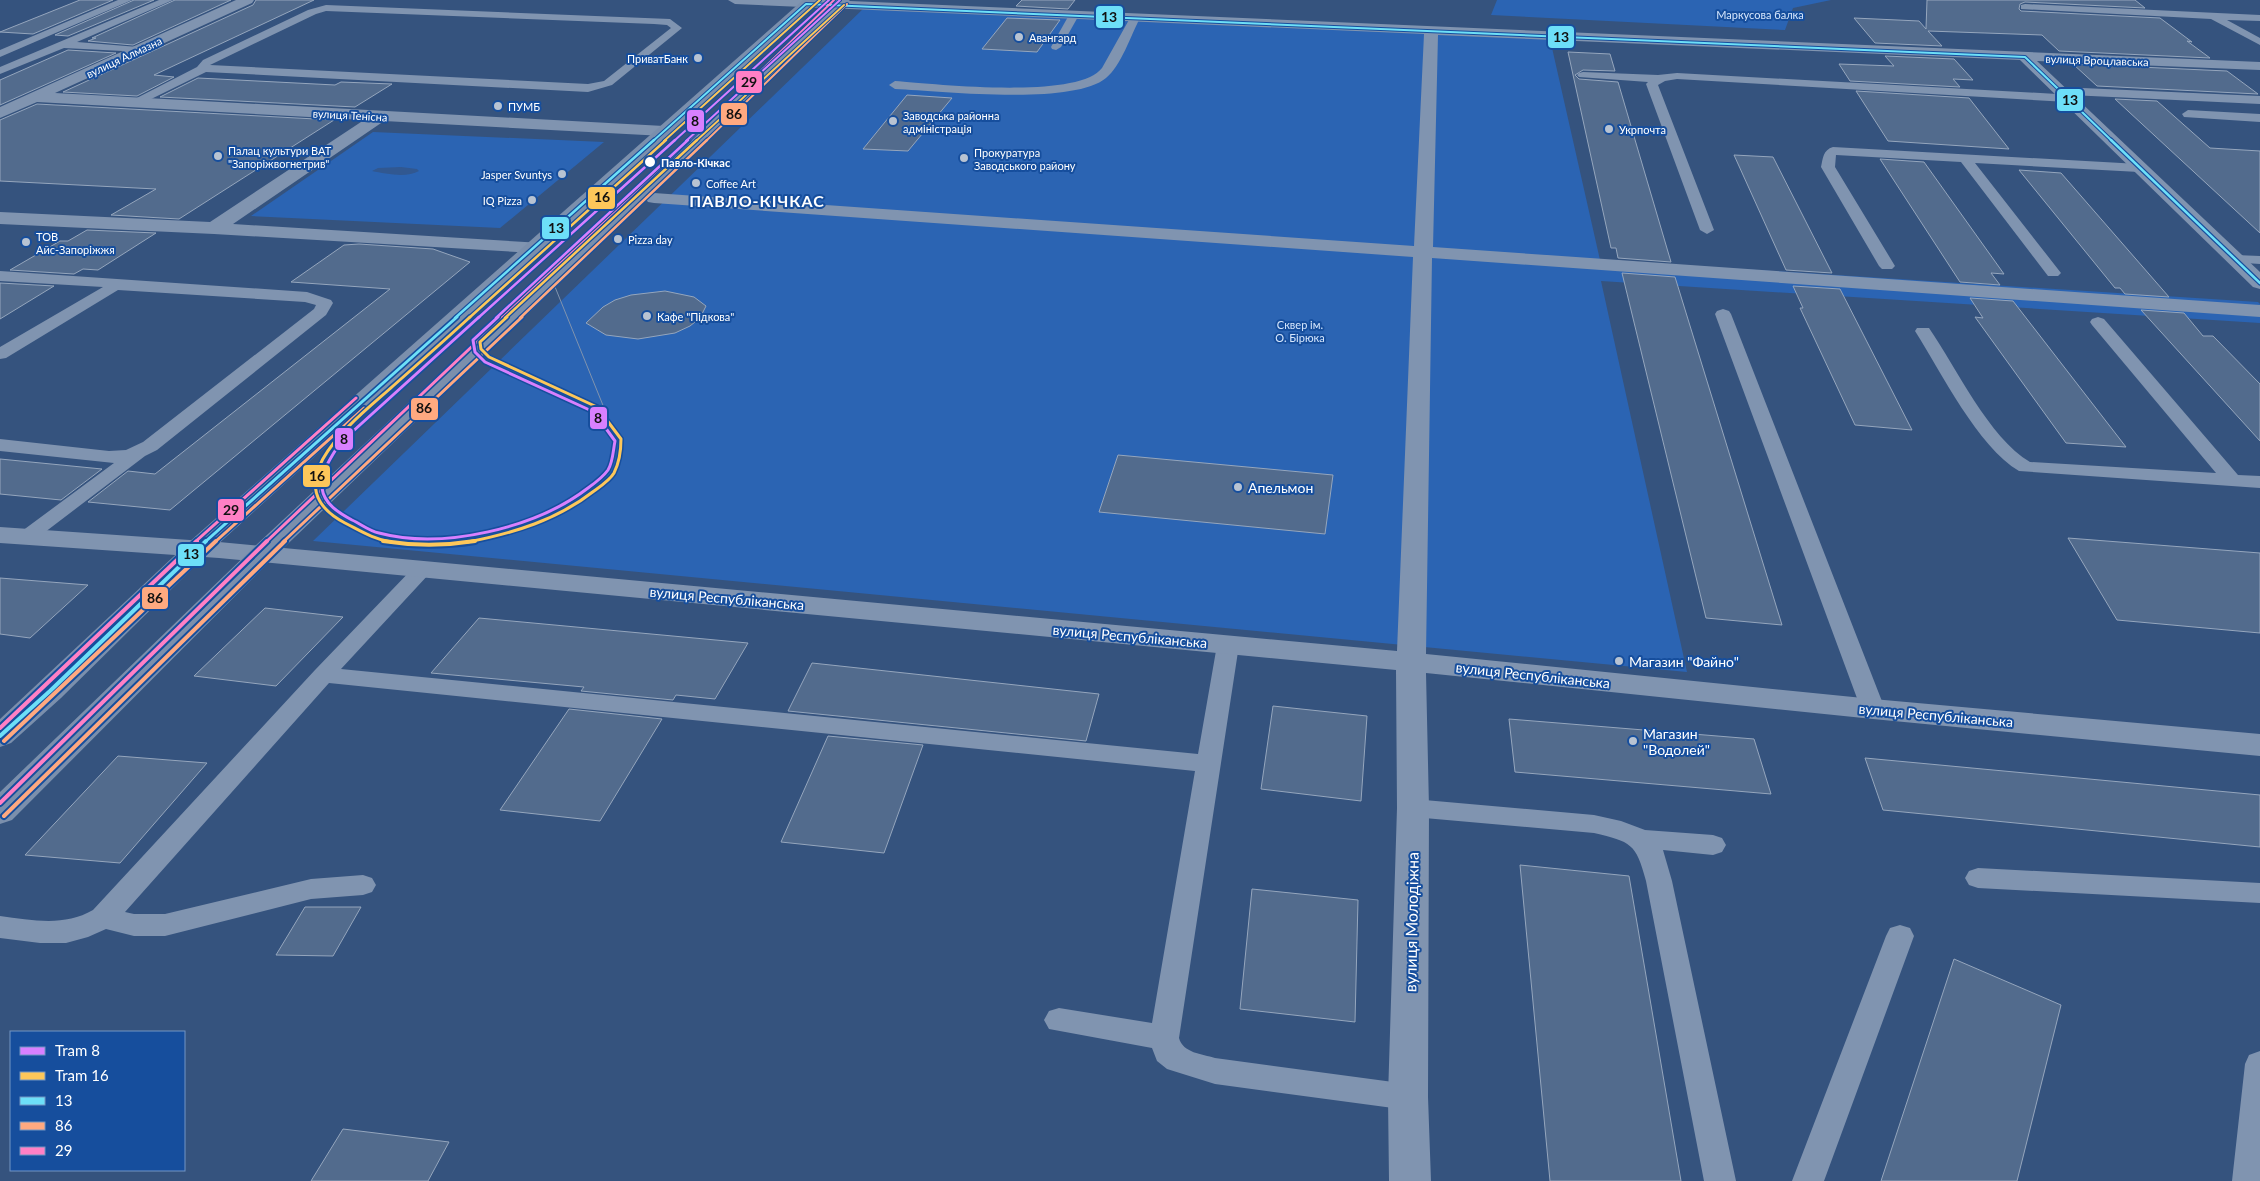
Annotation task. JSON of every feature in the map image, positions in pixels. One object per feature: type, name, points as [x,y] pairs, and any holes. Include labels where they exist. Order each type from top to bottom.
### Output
[{"type":"street","name":"вулиця Алмазна","points":[[0,113],[247,0]]},
{"type":"street","name":"вулиця Вроцлавська","points":[[735,0],[841,2],[1135,18],[2260,66]]},
{"type":"street","points":[[0,736],[50,691],[197,549],[808,2]]},
{"type":"street","points":[[0,812],[262,554],[635,201],[841,2]]},
{"type":"street","name":"вулиця Молодіжна","points":[[1410,1181],[1408,1097],[1414,808],[1411,662],[1430,31]]},
{"type":"street","points":[[2025,57],[2260,283]]},
{"type":"street","name":"вулиця Тенісна","points":[[36,97],[664,131]]},
{"type":"street","points":[[214,228],[379,117]]},
{"type":"street","points":[[654,198],[2260,311]]},
{"type":"street","points":[[0,218],[214,228],[535,247]]},
{"type":"street","name":"вулиця Республіканська","points":[[12,537],[262,554],[1411,662],[1873,709],[2260,745]]},
{"type":"lane","points":[[0,54],[127,0]]},
{"type":"lane","points":[[0,71],[168,0]]},
{"type":"lane","points":[[204,68],[202,66],[207,62],[341,0]]},
{"type":"lane","points":[[2025,7],[2260,18]]},
{"type":"lane","points":[[135,102],[204,68],[588,88],[608,83],[677,28],[670,22],[654,21],[326,8]]},
{"type":"lane","points":[[1056,47],[1074,15]]},
{"type":"lane","points":[[2208,16],[2228,24],[2260,42]]},
{"type":"lane","points":[[895,85],[1025,91],[1083,85],[1103,76],[1135,18]]},
{"type":"lane","points":[[0,41],[28,42]]},
{"type":"lane","points":[[62,45],[138,50]]},
{"type":"lane","points":[[1583,75],[1659,79],[1677,76],[2258,101]]},
{"type":"lane","points":[[1659,79],[1652,84],[1707,230]]},
{"type":"lane","points":[[2188,114],[2260,118]]},
{"type":"lane","points":[[1887,266],[1828,167],[1830,154],[1833,151],[2140,168]]},
{"type":"lane","points":[[1965,159],[2053,273]]},
{"type":"lane","points":[[2235,259],[2260,260]]},
{"type":"lane","points":[[0,276],[308,297],[325,303],[320,312],[150,446],[12,537]]},
{"type":"lane","points":[[0,354],[111,289],[112,285]]},
{"type":"lane","points":[[1723,314],[1873,709]]},
{"type":"lane","points":[[2098,322],[2232,480]]},
{"type":"lane","points":[[1923,331],[1984,427],[2012,459],[2026,467],[2260,482]]},
{"type":"lane","points":[[0,445],[109,457],[123,457],[139,453]]},
{"type":"lane","points":[[0,927],[52,933],[77,932],[103,918],[323,675],[422,570]]},
{"type":"lane","points":[[1228,645],[1164,1038],[1168,1052],[1178,1060],[1215,1072],[1408,1097]]},
{"type":"lane","points":[[323,675],[1208,764]]},
{"type":"lane","points":[[1414,808],[1594,824],[1621,830],[1641,839],[1713,845]]},
{"type":"lane","points":[[1641,839],[1652,855],[1659,881],[1720,1181]]},
{"type":"lane","points":[[1978,878],[2260,893]]},
{"type":"lane","points":[[103,918],[134,925],[165,925],[312,889],[363,885]]},
{"type":"lane","points":[[1808,1181],[1900,936]]},
{"type":"lane","points":[[1059,1020],[1164,1038]]},
{"type":"lane","points":[[2248,1181],[2260,1064]]},
{"type":"green space","name":"Маркусова балка","points":[[1497,0],[1831,0],[1793,8],[1785,30],[1491,15]]},
{"type":"green space","name":"Сквер ім. О. Бірюка","points":[[864,8],[1550,39],[1600,260],[2258,302],[2260,304],[2260,323],[1601,281],[1687,672],[313,541]]},
{"type":"green space","points":[[373,132],[604,142],[500,228],[251,216]]},
{"type":"shaded area","points":[[401,167],[417,169],[419,171],[403,175],[372,171],[378,168]]},
{"type":"building","points":[[80,0],[113,0],[33,34],[0,32]]},
{"type":"building","points":[[134,0],[154,0],[68,36],[55,35]]},
{"type":"building","points":[[175,0],[231,0],[133,45],[88,41],[96,38],[92,38]]},
{"type":"building","points":[[256,0],[314,0],[154,75],[174,77],[137,96],[63,92],[253,5]]},
{"type":"building","points":[[1022,0],[1075,0],[1068,9],[1016,6]]},
{"type":"building","points":[[1927,0],[2135,0],[2145,8],[2025,2],[2020,4],[2019,9],[2021,11],[2160,18],[2210,58],[2059,51],[2042,35],[1928,31],[1942,46],[1875,43],[1854,18],[1919,21],[1926,29]]},
{"type":"building","name":"Авангард","points":[[1007,18],[1060,20],[1037,52],[982,49]]},
{"type":"building","points":[[68,50],[116,53],[0,105],[0,80]]},
{"type":"building","points":[[1568,52],[1610,54],[1615,71],[1583,70],[1575,75],[1579,79],[1618,82],[1671,262],[1618,258],[1616,248],[1611,248]]},
{"type":"building","points":[[1885,56],[1954,59],[1973,80],[1953,79],[1960,87],[1850,81],[1839,64],[1894,66]]},
{"type":"building","points":[[2073,64],[2227,71],[2258,94],[2097,86]]},
{"type":"building","points":[[198,78],[335,85],[341,82],[392,84],[355,107],[160,97]]},
{"type":"building","points":[[1856,91],[1969,98],[2009,149],[1888,141]]},
{"type":"building","points":[[907,95],[952,98],[908,151],[863,149]]},
{"type":"building","points":[[2115,99],[2157,101],[2210,148],[2260,151],[2260,233]]},
{"type":"building","points":[[37,104],[334,120],[179,219],[111,215],[156,189],[0,181],[0,120]]},
{"type":"building","points":[[1734,155],[1773,157],[1832,273],[1786,270]]},
{"type":"building","points":[[1880,159],[1924,162],[2004,274],[1991,273],[2000,285],[1960,282]]},
{"type":"building","points":[[2019,170],[2061,173],[2169,297],[2125,294],[2120,288],[2115,288]]},
{"type":"building","points":[[87,230],[156,233],[98,270],[83,269],[74,274],[10,270],[60,241],[68,241]]},
{"type":"building","points":[[359,244],[433,249],[470,262],[170,510],[88,502],[128,471],[155,474],[390,289],[291,282],[344,245]]},
{"type":"building","points":[[1622,273],[1675,277],[1782,625],[1706,618]]},
{"type":"building","points":[[0,283],[54,286],[0,319]]},
{"type":"building","points":[[1793,286],[1840,289],[1912,430],[1855,425],[1800,308],[1803,308]]},
{"type":"building","name":"Кафе \"Підкова\"","points":[[665,291],[694,297],[706,306],[700,318],[690,326],[675,333],[638,339],[606,335],[586,323],[603,307],[615,300],[631,295]]},
{"type":"building","points":[[1970,298],[2013,301],[2126,447],[2066,443],[1975,317],[1983,318]]},
{"type":"building","points":[[2141,310],[2184,313],[2203,336],[2213,336],[2260,384],[2260,441]]},
{"type":"building","points":[[1118,455],[1333,475],[1325,534],[1099,512]]},
{"type":"building","points":[[0,459],[102,469],[61,500],[0,494]]},
{"type":"building","points":[[2068,538],[2260,553],[2260,633],[2117,620]]},
{"type":"building","points":[[0,578],[88,585],[30,638],[0,634]]},
{"type":"building","points":[[265,608],[343,617],[276,686],[194,676]]},
{"type":"building","points":[[479,618],[748,643],[715,699],[676,695],[673,700],[581,691],[584,687],[431,673]]},
{"type":"building","points":[[812,663],[1099,694],[1086,741],[788,711]]},
{"type":"building","points":[[1273,706],[1367,716],[1361,801],[1261,789]]},
{"type":"building","points":[[569,709],[662,719],[600,821],[500,810]]},
{"type":"building","points":[[1509,719],[1754,739],[1771,794],[1515,772]]},
{"type":"building","points":[[828,736],[923,745],[884,853],[781,842]]},
{"type":"building","points":[[118,756],[207,763],[120,863],[25,855]]},
{"type":"building","points":[[1865,758],[2260,795],[2260,847],[1883,810]]},
{"type":"building","points":[[1520,865],[1629,876],[1681,1181],[1550,1181]]},
{"type":"building","points":[[1252,889],[1358,900],[1355,1022],[1240,1009]]},
{"type":"building","points":[[305,907],[361,907],[333,956],[276,955]]},
{"type":"building","points":[[1954,959],[2061,1005],[2017,1181],[1881,1181]]},
{"type":"building","points":[[343,1129],[449,1142],[428,1181],[311,1181]]},
{"type":"tram line","name":"16","points":[[820,0],[335,439],[322,462],[316,481],[319,500],[332,515],[368,536],[380,540],[406,544],[434,545],[464,542],[495,537],[553,517],[577,504],[609,479],[617,465],[621,439],[597,407],[489,357],[481,349],[480,342],[594,234],[844,5]]},
{"type":"tram line","name":"8","points":[[829,0],[340,443],[327,464],[322,482],[323,494],[334,509],[369,529],[380,533],[437,538],[466,536],[494,531],[549,513],[573,499],[605,474],[611,464],[615,441],[594,412],[485,362],[475,352],[473,340],[590,229],[840,0]]},
{"type":"tram line","points":[[557,260],[551,277],[613,430]]},
{"type":"transit line","name":"29","points":[[0,803],[258,549],[631,196],[834,0]]},
{"type":"transit line","name":"13","points":[[0,736],[50,691],[197,549],[806,4],[2025,57],[2260,283]]},
{"type":"transit line","name":"86","points":[[4,816],[266,558],[639,206],[847,4]]},
{"type":"transit line","name":"29","points":[[0,728],[193,544],[356,398]]},
{"type":"transit line","name":"86","points":[[4,741],[201,554],[364,408]]},
{"type":"place","name":"Авангард","points":[[1019,37]]},
{"type":"place","name":"ПриватБанк","points":[[698,58]]},
{"type":"place","name":"ПУМБ","points":[[498,106]]},
{"type":"place","name":"Заводська районна адміністрація","points":[[893,121]]},
{"type":"place","name":"Укрпочта","points":[[1609,129]]},
{"type":"place","name":"Палац культури ВАТ \"Запоріжвогнетрив\"","points":[[218,156]]},
{"type":"place","name":"Прокуратура Заводського району","points":[[964,158]]},
{"type":"place","name":"Павло-Кічкас","points":[[650,162]]},
{"type":"place","name":"Jasper Svuntys","points":[[562,174]]},
{"type":"place","name":"Coffee Art","points":[[696,183]]},
{"type":"place","name":"IQ Pіzza","points":[[532,200]]},
{"type":"place","name":"Pizza day","points":[[618,239]]},
{"type":"place","name":"ТОВ Айс-Запоріжжя","points":[[26,242]]},
{"type":"place","name":"Кафе \"Підкова\"","points":[[647,316]]},
{"type":"place","name":"Апельмон","points":[[1238,487]]},
{"type":"place","name":"Магазин \"Файно\"","points":[[1619,661]]},
{"type":"place","name":"Магазин \"Водолей\"","points":[[1633,741]]},
{"type":"district","name":"ПАВЛО-КІЧКАС","points":[[757,200]]}]
